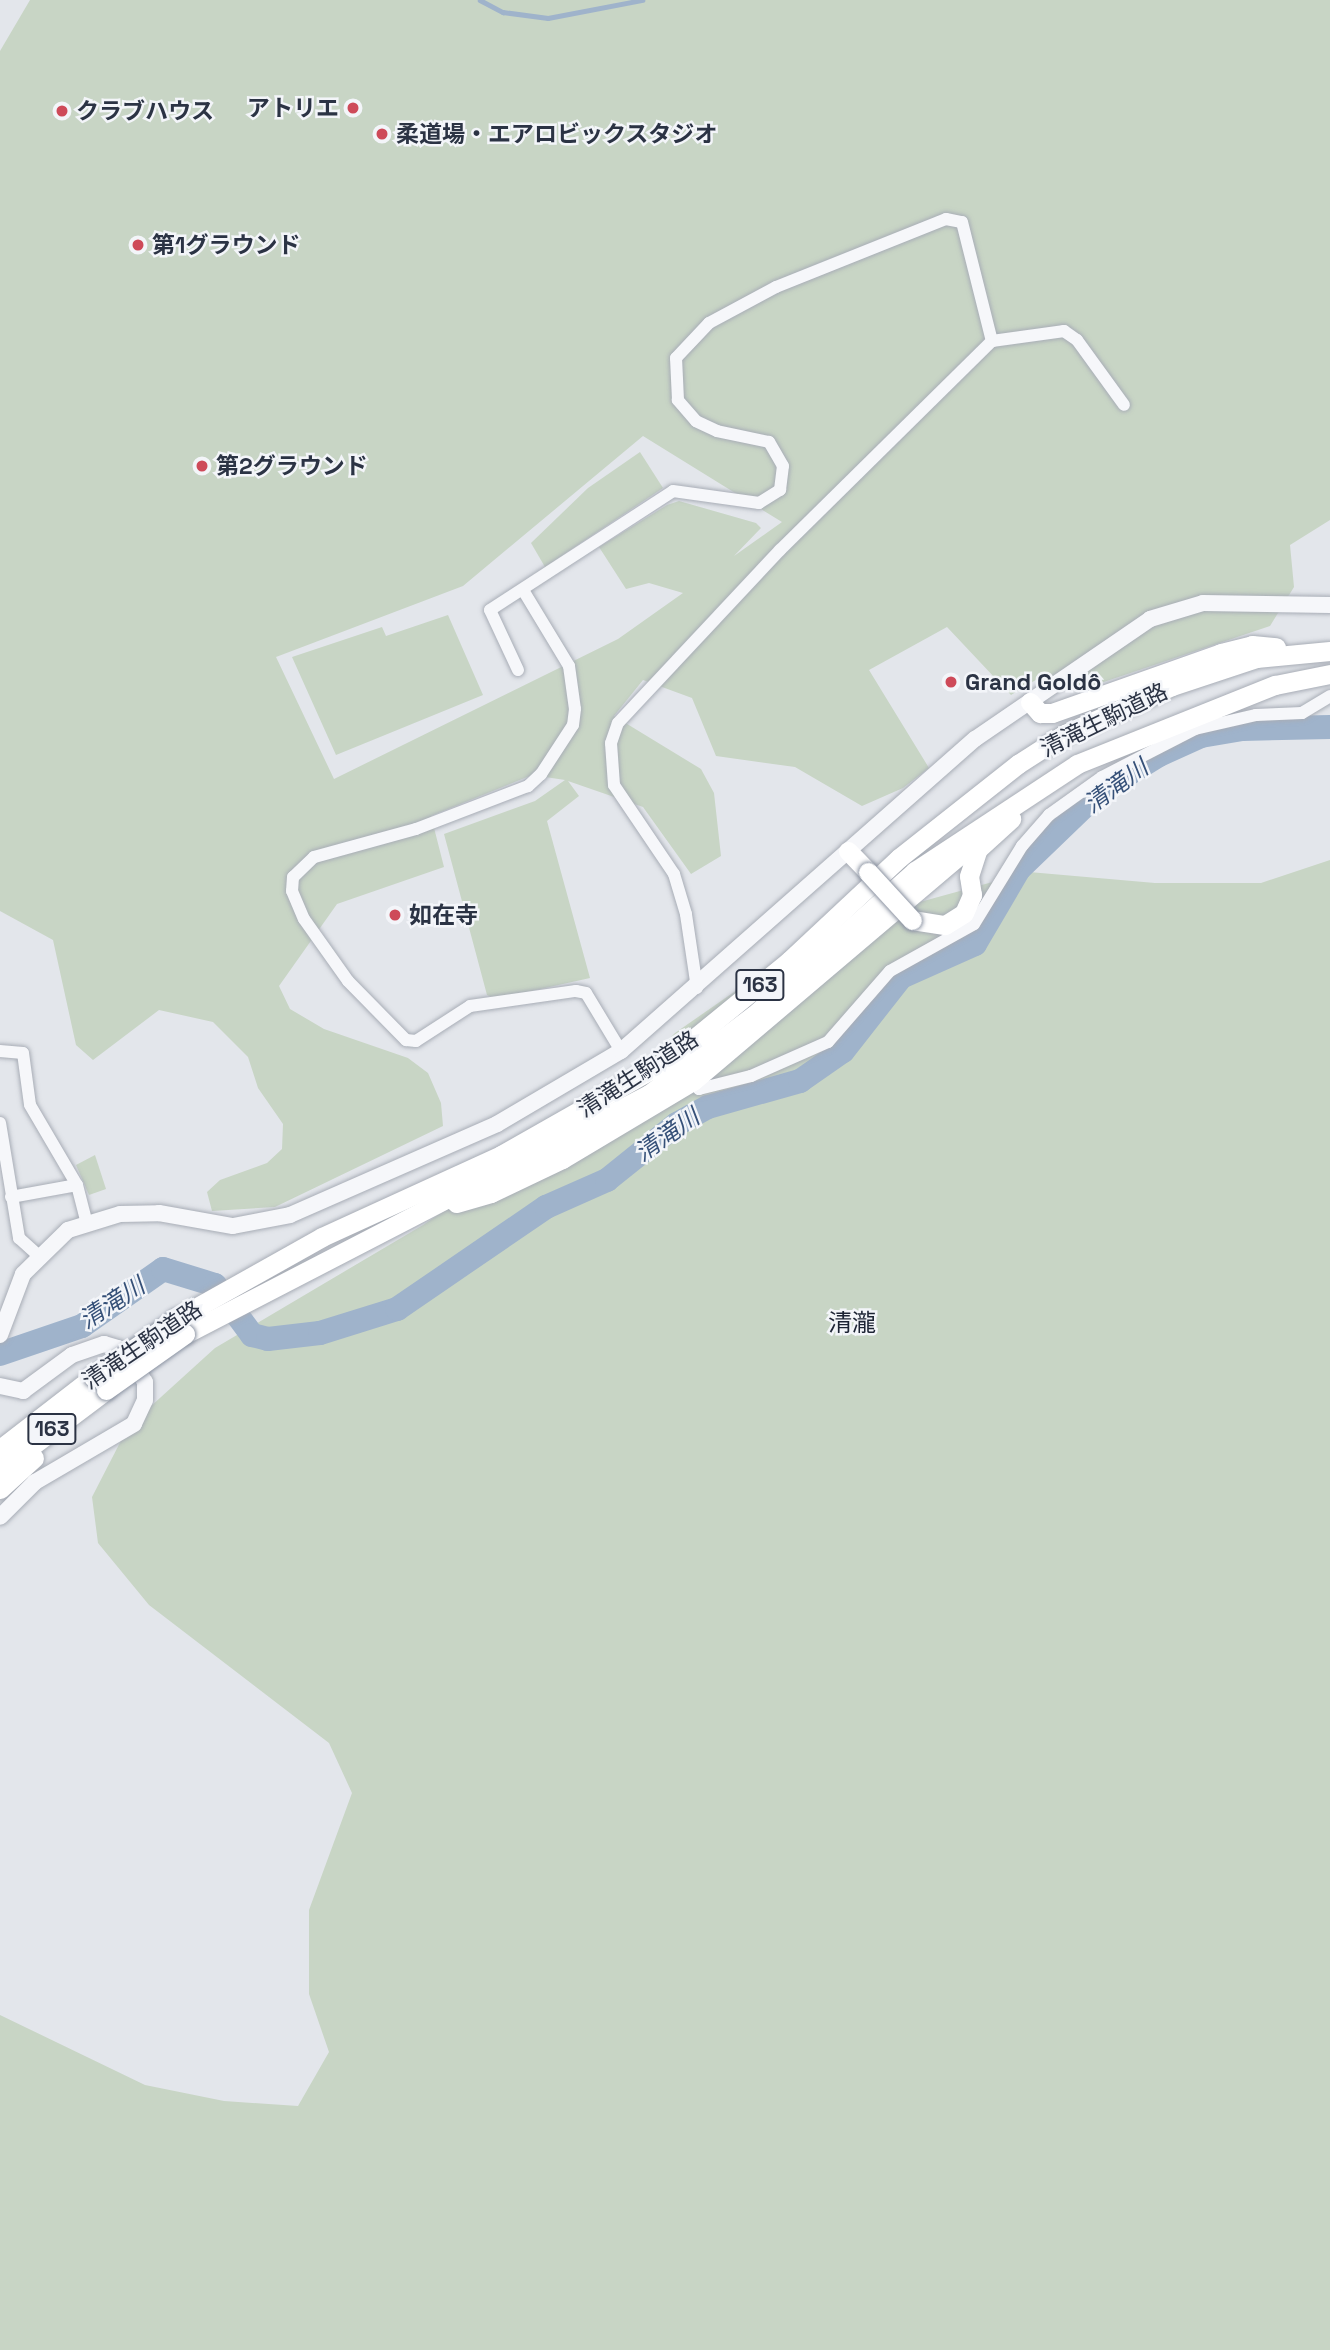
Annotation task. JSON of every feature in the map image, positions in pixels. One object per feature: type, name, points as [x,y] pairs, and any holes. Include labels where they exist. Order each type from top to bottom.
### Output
[{"type":"highway","name":"163","points":[[1030,702],[1040,713],[1052,713],[1252,645],[1330,650]]},
{"type":"highway","name":"清滝生駒道路","points":[[0,1447],[99,1383],[180,1326],[322,1237],[501,1155],[665,1062],[790,960],[899,858],[1018,764],[1065,734],[1172,686],[1256,658],[1330,650]]},
{"type":"highway","name":"清滝生駒道路","points":[[180,1326],[417,1213],[649,1094],[754,1015],[915,871],[1077,764],[1135,738],[1275,685],[1330,674]]},
{"type":"highway","points":[[417,1213],[491,1193],[562,1159],[693,1081],[937,872],[1011,819],[1135,738]]},
{"type":"highway","points":[[848,851],[912,920],[934,926],[956,920],[970,904],[970,876],[978,849],[1011,819]]},
{"type":"highway","points":[[937,872],[954,868],[970,876]]},
{"type":"highway","name":"清滝生駒道路","points":[[0,1470],[76,1410],[99,1383]]},
{"type":"highway","points":[[0,1489],[76,1410]]},
{"type":"street","points":[[518,670],[490,610],[673,491],[758,503],[780,490],[783,466],[769,442],[717,431],[696,421],[678,400],[676,358],[709,323],[743,301],[946,219],[962,222],[992,341]]},
{"type":"street","points":[[697,988],[686,914],[674,874],[614,785],[611,743],[618,723],[780,550],[992,341],[1064,331],[1077,340],[1124,405]]},
{"type":"street","points":[[523,590],[569,666],[575,709],[573,725],[541,774],[528,786],[416,829],[314,857],[293,877],[292,891],[304,919],[348,981],[406,1040],[416,1041],[470,1006],[576,991],[586,993],[621,1051]]},
{"type":"street","points":[[2,1329],[5,1303],[23,1274],[38,1255],[68,1230],[120,1214],[159,1213],[233,1226],[290,1215],[497,1124],[621,1051],[697,988],[975,739],[1129,632],[1173,610],[1203,603],[1330,605]]},
{"type":"street","points":[[693,1081],[699,1089],[751,1076],[828,1042],[890,971],[974,924],[1022,846],[1049,815],[1102,777],[1195,729],[1256,715],[1302,713],[1330,696]]},
{"type":"street","points":[[0,1051],[23,1053],[30,1105],[78,1185],[87,1224]]},
{"type":"street","points":[[0,1123],[19,1238],[38,1255]]},
{"type":"street","points":[[11,1197],[78,1185]]},
{"type":"street","points":[[0,1386],[23,1391],[72,1355],[104,1344],[118,1348],[131,1359],[145,1382],[145,1399],[134,1424],[35,1482],[0,1517]]},
{"type":"green space","points":[[30,0],[1330,0],[1330,520],[1290,545],[1294,587],[1270,626],[1077,691],[1039,678],[1011,695],[947,627],[869,670],[929,768],[903,788],[862,806],[795,767],[716,756],[692,698],[643,680],[614,716],[701,769],[714,793],[721,856],[691,874],[643,807],[568,781],[579,796],[547,821],[590,978],[496,999],[487,995],[444,834],[535,801],[565,780],[532,775],[431,816],[444,867],[337,904],[279,986],[290,1009],[324,1029],[408,1058],[428,1073],[441,1103],[443,1126],[275,1207],[212,1211],[207,1192],[220,1180],[267,1163],[282,1149],[283,1124],[258,1088],[248,1057],[213,1022],[159,1010],[93,1060],[76,1045],[53,940],[0,911],[0,51]],"holes":[[[643,436],[782,522],[734,556],[761,528],[756,523],[679,501],[667,505],[599,547],[626,589],[649,583],[683,593],[618,639],[334,779],[276,657],[463,586]]]},
{"type":"green space","points":[[640,452],[663,488],[545,567],[531,543],[588,488]]},
{"type":"green space","points":[[448,615],[483,695],[336,755],[292,657],[382,627],[386,636]]},
{"type":"green space","points":[[1330,860],[1330,2350],[0,2350],[0,2015],[145,2085],[224,2101],[298,2106],[329,2052],[309,1994],[309,1910],[352,1793],[329,1743],[149,1605],[98,1543],[92,1497],[128,1427],[215,1348],[423,1225],[614,1097],[675,1033],[809,940],[920,902],[1029,872],[1155,883],[1261,883]]},
{"type":"green space","points":[[95,1155],[106,1189],[89,1195],[76,1165]]},
{"type":"waterway","points":[[480,0],[503,12],[548,18],[642,0]]},
{"type":"waterway","name":"清滝川","points":[[0,1354],[82,1326],[163,1269],[215,1285],[252,1335],[268,1339],[320,1333],[397,1309],[546,1207],[607,1180],[677,1124],[708,1107],[800,1081],[843,1051],[901,977],[975,944],[1019,869],[1099,792],[1159,755],[1201,736],[1242,729],[1330,727]]},
{"type":"place","name":"アトリエ","points":[[353,108]]},
{"type":"place","name":"クラブハウス","points":[[62,111]]},
{"type":"place","name":"柔道場・エアロビックスタジオ","points":[[382,134]]},
{"type":"place","name":"第1グラウンド","points":[[138,245]]},
{"type":"place","name":"第2グラウンド","points":[[202,466]]},
{"type":"place","name":"Grand Goldô","points":[[951,682]]},
{"type":"place","name":"如在寺","points":[[395,915]]},
{"type":"district","name":"清瀧","points":[[852,1323]]}]
